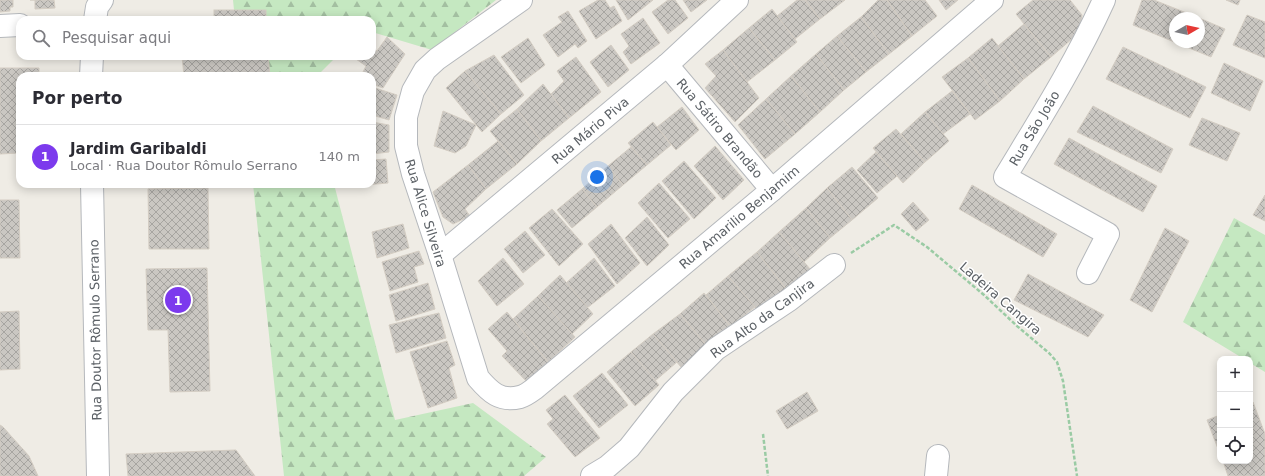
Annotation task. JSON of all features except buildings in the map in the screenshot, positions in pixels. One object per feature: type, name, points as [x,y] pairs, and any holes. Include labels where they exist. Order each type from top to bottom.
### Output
[{"type":"street","points":[[96,16],[98,7],[102,0]]},
{"type":"street","name":"Rua Alice Silveira","points":[[478,378],[413,174],[406,146],[406,117],[412,92],[425,70],[437,58],[521,0]]},
{"type":"street","name":"Rua Mário Piva","points":[[440,256],[667,65],[737,0]]},
{"type":"street","name":"Rua Amarilio Benjamim","points":[[478,378],[489,390],[503,398],[521,397],[534,389],[772,190],[992,0]]},
{"type":"street","name":"Rua São João","points":[[1088,273],[1108,234],[1005,177],[1069,71],[1104,0]]},
{"type":"street","points":[[0,26],[16,25]]},
{"type":"street","points":[[91,72],[92,60]]},
{"type":"street","name":"Rua Sátiro Brandão","points":[[667,65],[772,190]]},
{"type":"street","name":"Rua Doutor Rômulo Serrano","points":[[92,188],[98,476]]},
{"type":"street","name":"Rua Alto da Canjira","points":[[592,476],[607,467],[629,448],[673,392],[716,349],[789,300],[834,265]]},
{"type":"path","name":"Ladeira Cangira","points":[[834,265],[894,225],[927,247],[984,295],[1049,353],[1057,362],[1063,381],[1077,476]]},
{"type":"path","points":[[763,434],[768,476]]},
{"type":"green space","points":[[233,0],[496,0],[432,50],[376,33],[376,16],[235,16]]},
{"type":"green space","points":[[239,60],[333,60],[321,72],[241,72]]},
{"type":"green space","points":[[253,188],[335,188],[395,420],[473,403],[546,457],[524,476],[284,476]]},
{"type":"green space","points":[[1234,218],[1265,235],[1265,372],[1253,365],[1253,356],[1239,356],[1183,322]]},
{"type":"place","name":"Jardim Garibaldi","points":[[178,300]]}]
